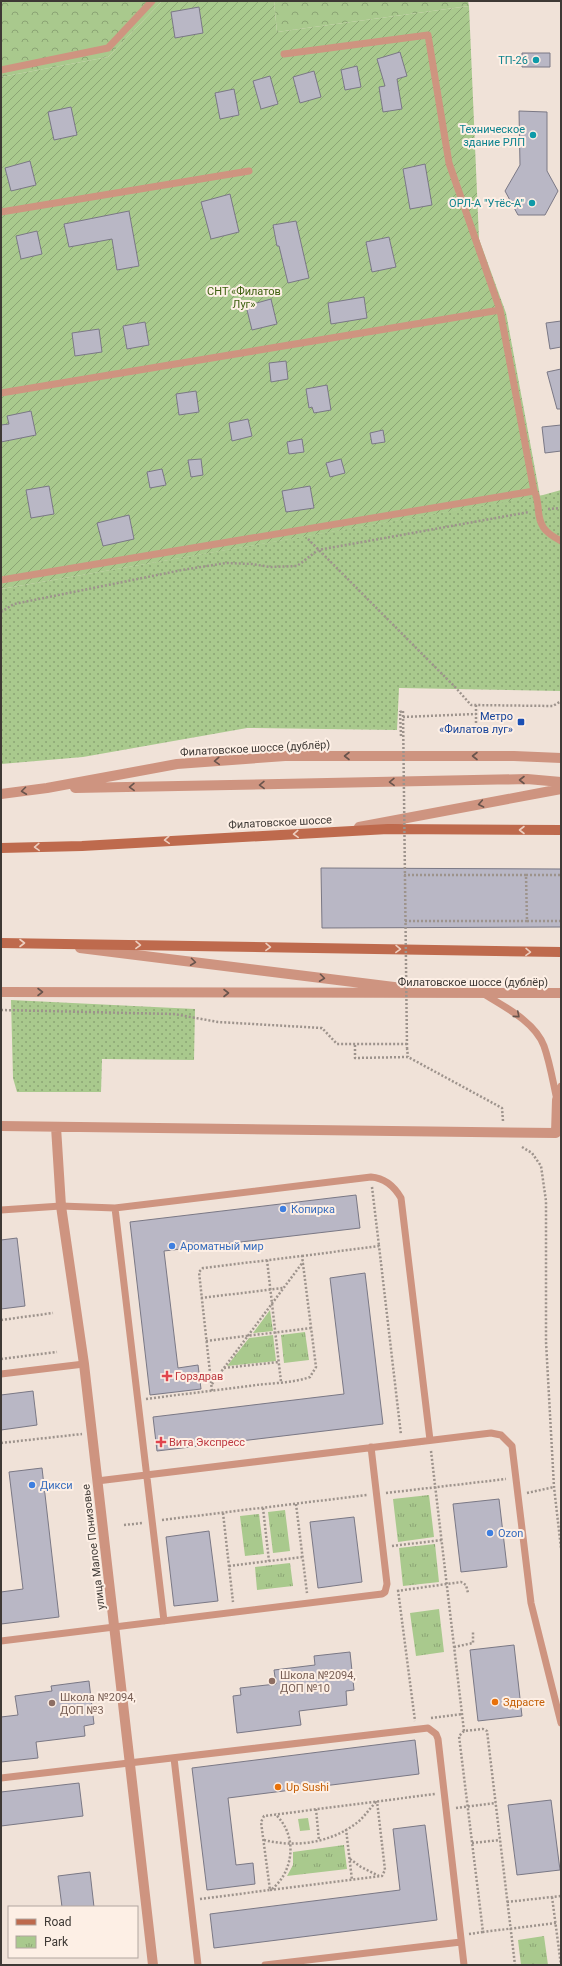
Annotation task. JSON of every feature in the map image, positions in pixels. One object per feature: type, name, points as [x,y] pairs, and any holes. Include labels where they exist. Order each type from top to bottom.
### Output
[{"type":"main road","name":"Филатовское шоссе","points":[[1,848],[82,846],[388,830],[561,830]]},
{"type":"main road","points":[[1,943],[561,952]]},
{"type":"street","name":"Филатовское шоссе (дублёр)","points":[[1,794],[47,788],[177,764],[285,756],[499,756],[561,758]]},
{"type":"street","points":[[47,788],[527,779],[561,782]]},
{"type":"street","points":[[335,832],[561,789]]},
{"type":"street","points":[[43,943],[456,994]]},
{"type":"street","name":"Филатовское шоссе (дублёр)","points":[[1,992],[561,994]]},
{"type":"street","points":[[1,1126],[556,1133],[557,1100]]},
{"type":"street","name":"улица Малое Понизовье","points":[[56,1127],[61,1206],[84,1364],[153,1965]]},
{"type":"lane","points":[[1,70],[108,48],[152,1]]},
{"type":"lane","points":[[284,54],[428,36],[449,163],[500,310],[534,491],[537,496],[540,523],[549,535],[561,541]]},
{"type":"lane","points":[[1,212],[249,171]]},
{"type":"lane","points":[[1,393],[500,310]]},
{"type":"lane","points":[[1,580],[534,491]]},
{"type":"lane","points":[[484,994],[511,1011],[532,1028],[543,1045],[557,1100]]},
{"type":"lane","points":[[557,1100],[561,1086]]},
{"type":"lane","points":[[1,1210],[61,1206],[115,1208],[370,1177],[381,1179],[389,1183],[401,1198],[430,1440]]},
{"type":"lane","points":[[115,1208],[164,1621]]},
{"type":"lane","points":[[1,1374],[84,1364]]},
{"type":"lane","points":[[97,1481],[491,1433],[501,1435],[512,1446],[531,1603],[561,1723]]},
{"type":"lane","points":[[1,1641],[379,1595],[385,1592],[387,1584],[371,1448]]},
{"type":"lane","points":[[1,1778],[428,1728],[432,1730],[438,1739],[464,1965]]},
{"type":"lane","points":[[174,1758],[198,1965]]},
{"type":"lane","points":[[265,1965],[461,1942]]},
{"type":"path","points":[[1,612],[14,604],[182,570],[226,563],[252,564],[270,568],[297,566],[318,550],[538,510],[561,508]]},
{"type":"path","points":[[305,536],[456,688],[471,705],[553,706],[561,701]]},
{"type":"path","points":[[476,705],[476,731]]},
{"type":"path","points":[[401,736],[400,712],[403,712],[404,875],[408,1057]]},
{"type":"path","points":[[403,717],[476,714]]},
{"type":"path","points":[[404,875],[561,875]]},
{"type":"path","points":[[526,875],[527,921]]},
{"type":"path","points":[[405,920],[561,921]]},
{"type":"path","points":[[1,1010],[174,1014],[218,1022],[322,1028],[337,1044],[408,1044]]},
{"type":"path","points":[[355,1045],[355,1058],[408,1057],[502,1108],[503,1120]]},
{"type":"path","points":[[522,1147],[532,1153],[541,1166],[546,1201],[546,1342],[554,1487],[561,1548]]},
{"type":"path","points":[[370,1177],[402,1444]]},
{"type":"path","points":[[212,1391],[198,1274],[200,1269],[379,1246]]},
{"type":"path","points":[[151,1398],[304,1380],[310,1377],[314,1373],[316,1367],[302,1256]]},
{"type":"path","points":[[267,1260],[282,1382]]},
{"type":"path","points":[[211,1385],[303,1262]]},
{"type":"path","points":[[201,1298],[284,1288]]},
{"type":"path","points":[[1,1320],[53,1314]]},
{"type":"path","points":[[206,1341],[311,1328]]},
{"type":"path","points":[[1,1359],[57,1352]]},
{"type":"path","points":[[223,1369],[279,1362]]},
{"type":"path","points":[[1,1443],[92,1432]]},
{"type":"path","points":[[430,1440],[464,1731]]},
{"type":"path","points":[[124,1525],[516,1478]]},
{"type":"path","points":[[518,1496],[554,1487]]},
{"type":"path","points":[[296,1504],[308,1604]]},
{"type":"path","points":[[263,1508],[269,1561]]},
{"type":"path","points":[[223,1513],[235,1613]]},
{"type":"path","points":[[383,1547],[442,1540]]},
{"type":"path","points":[[229,1566],[302,1557]]},
{"type":"path","points":[[385,1592],[464,1582],[468,1593]]},
{"type":"path","points":[[398,1590],[416,1729]]},
{"type":"path","points":[[454,1647],[473,1643],[473,1631]]},
{"type":"path","points":[[415,1720],[462,1714]]},
{"type":"path","points":[[515,1965],[511,1929],[508,1902],[496,1803],[486,1729],[464,1731],[459,1736],[483,1932],[511,1929],[556,1923]]},
{"type":"path","points":[[270,1890],[262,1819],[266,1815],[421,1796]]},
{"type":"path","points":[[264,1840],[290,1844],[320,1841],[346,1829],[358,1821],[376,1801]]},
{"type":"path","points":[[208,1898],[379,1877],[385,1870],[376,1801]]},
{"type":"path","points":[[446,1809],[496,1803]]},
{"type":"path","points":[[316,1809],[320,1841]]},
{"type":"path","points":[[270,1890],[282,1879],[288,1867],[291,1854],[286,1828],[275,1814]]},
{"type":"path","points":[[346,1829],[352,1880]]},
{"type":"path","points":[[472,1843],[500,1840]]},
{"type":"path","points":[[350,1858],[361,1867],[379,1877]]},
{"type":"path","points":[[508,1902],[561,1896]]},
{"type":"path","points":[[552,1897],[561,1965]]},
{"type":"green space","points":[[1,1],[162,1],[108,57],[1,77]]},
{"type":"green space","name":"СНТ «Филатов Луг»","points":[[162,1],[274,1],[277,32],[469,6],[479,239],[506,313],[540,496],[1,589],[1,77],[108,57]]},
{"type":"green space","points":[[274,1],[468,1],[469,6],[277,32]]},
{"type":"green space","points":[[561,490],[561,691],[399,688],[397,730],[247,728],[83,757],[1,764],[1,589],[543,495]]},
{"type":"green space","points":[[11,1000],[195,1009],[194,1060],[102,1059],[101,1092],[17,1092],[13,1078]]},
{"type":"green space","points":[[270,1310],[273,1331],[253,1333]]},
{"type":"green space","points":[[305,1332],[309,1360],[284,1363],[281,1335]]},
{"type":"green space","points":[[273,1335],[276,1361],[227,1366],[249,1338]]},
{"type":"green space","points":[[429,1495],[434,1537],[398,1542],[393,1499]]},
{"type":"green space","points":[[285,1510],[290,1551],[273,1553],[268,1512]]},
{"type":"green space","points":[[259,1514],[264,1554],[245,1556],[240,1516]]},
{"type":"green space","points":[[435,1544],[439,1582],[403,1586],[399,1548]]},
{"type":"green space","points":[[290,1563],[293,1586],[257,1590],[255,1567]]},
{"type":"green space","points":[[439,1609],[444,1652],[416,1656],[410,1613]]},
{"type":"green space","points":[[308,1818],[310,1830],[300,1831],[298,1819]]},
{"type":"green space","points":[[344,1845],[347,1869],[287,1876],[293,1865],[293,1852]]},
{"type":"green space","points":[[544,1936],[548,1965],[521,1965],[518,1940]]},
{"type":"building","points":[[199,7],[203,33],[175,38],[171,12]]},
{"type":"building","points":[[400,52],[407,76],[397,79],[402,109],[383,112],[379,87],[385,86],[377,59]]},
{"type":"building","name":"ТП-26","points":[[522,53],[550,53],[550,67],[522,67]]},
{"type":"building","points":[[357,66],[361,87],[345,90],[341,70]]},
{"type":"building","points":[[314,71],[321,97],[300,103],[293,77]]},
{"type":"building","points":[[270,76],[278,104],[261,109],[253,81]]},
{"type":"building","points":[[234,89],[239,115],[220,119],[215,93]]},
{"type":"building","points":[[71,107],[77,135],[54,140],[48,112]]},
{"type":"building","points":[[519,111],[547,112],[547,171],[558,191],[545,215],[518,215],[505,191],[520,165]]},
{"type":"building","points":[[30,161],[36,185],[11,191],[5,168]]},
{"type":"building","points":[[425,164],[432,205],[410,209],[403,169]]},
{"type":"building","points":[[230,194],[239,232],[211,239],[201,202]]},
{"type":"building","points":[[129,211],[139,266],[117,270],[112,239],[69,247],[64,224]]},
{"type":"building","points":[[296,221],[309,278],[288,283],[279,246],[277,246],[273,225]]},
{"type":"building","points":[[37,231],[42,254],[21,259],[16,236]]},
{"type":"building","points":[[389,237],[396,267],[372,272],[366,242]]},
{"type":"building","points":[[364,297],[367,318],[331,324],[328,303]]},
{"type":"building","points":[[271,299],[277,324],[252,330],[246,306]]},
{"type":"building","points":[[561,321],[561,347],[550,349],[546,323]]},
{"type":"building","points":[[145,322],[149,345],[127,349],[123,326]]},
{"type":"building","points":[[99,329],[102,352],[75,356],[72,333]]},
{"type":"building","points":[[286,361],[288,379],[271,382],[269,363]]},
{"type":"building","points":[[561,369],[561,409],[557,409],[547,372]]},
{"type":"building","points":[[327,385],[331,410],[314,413],[312,407],[309,408],[306,389]]},
{"type":"building","points":[[196,391],[199,412],[179,415],[176,394]]},
{"type":"building","points":[[31,411],[36,435],[1,442],[1,425],[9,424],[7,416]]},
{"type":"building","points":[[248,419],[252,436],[232,441],[229,423]]},
{"type":"building","points":[[561,425],[561,451],[545,453],[542,427]]},
{"type":"building","points":[[383,430],[385,442],[372,444],[370,433]]},
{"type":"building","points":[[302,439],[304,452],[289,454],[287,442]]},
{"type":"building","points":[[201,459],[203,475],[191,477],[188,460]]},
{"type":"building","points":[[341,459],[345,473],[330,477],[326,463]]},
{"type":"building","points":[[162,469],[166,485],[150,488],[147,472]]},
{"type":"building","points":[[49,486],[54,514],[31,518],[26,490]]},
{"type":"building","points":[[310,486],[314,508],[286,512],[282,491]]},
{"type":"building","points":[[129,515],[134,539],[103,546],[97,523]]},
{"type":"building","points":[[321,868],[561,869],[561,927],[322,928]]},
{"type":"building","points":[[356,1195],[360,1228],[164,1251],[178,1368],[198,1365],[201,1389],[150,1395],[130,1222]]},
{"type":"building","points":[[17,1238],[25,1306],[1,1309],[1,1240]]},
{"type":"building","points":[[365,1273],[383,1424],[157,1451],[153,1417],[344,1394],[330,1278]]},
{"type":"building","points":[[33,1391],[37,1425],[1,1430],[1,1395]]},
{"type":"building","points":[[42,1468],[59,1617],[1,1624],[1,1592],[23,1589],[9,1472]]},
{"type":"building","points":[[499,1499],[507,1567],[461,1572],[453,1504]]},
{"type":"building","points":[[354,1517],[362,1582],[318,1588],[310,1522]]},
{"type":"building","points":[[209,1531],[218,1601],[174,1606],[166,1537]]},
{"type":"building","points":[[514,1645],[522,1716],[478,1721],[470,1650]]},
{"type":"building","points":[[350,1652],[354,1690],[346,1691],[347,1705],[299,1711],[301,1725],[237,1733],[233,1696],[241,1695],[240,1688],[276,1684],[274,1670],[315,1665],[314,1656]]},
{"type":"building","points":[[89,1681],[94,1724],[84,1726],[85,1736],[36,1742],[38,1758],[1,1762],[1,1717],[18,1715],[15,1696],[52,1691],[51,1686]]},
{"type":"building","points":[[415,1740],[419,1774],[228,1798],[236,1865],[253,1863],[255,1884],[207,1890],[192,1768]]},
{"type":"building","points":[[79,1783],[83,1816],[1,1826],[1,1792]]},
{"type":"building","points":[[551,1800],[560,1870],[517,1875],[508,1805]]},
{"type":"building","points":[[425,1825],[437,1920],[214,1948],[210,1914],[400,1890],[393,1829]]},
{"type":"building","points":[[90,1872],[94,1906],[62,1906],[58,1876]]},
{"type":"place","name":"ТП-26","points":[[536,60]]},
{"type":"place","name":"Техническое здание РЛП","points":[[533,135]]},
{"type":"place","name":"ОРЛ-А \"Утёс-А\"","points":[[532,203]]},
{"type":"place","name":"Метро «Филатов луг»","points":[[521,722]]},
{"type":"place","name":"Копирка","points":[[283,1209]]},
{"type":"place","name":"Ароматный мир","points":[[172,1246]]},
{"type":"place","name":"Горздрав","points":[[167,1376]]},
{"type":"place","name":"Вита Экспресс","points":[[161,1442]]},
{"type":"place","name":"Дикси","points":[[32,1485]]},
{"type":"place","name":"Ozon","points":[[490,1533]]},
{"type":"place","name":"Школа №2094, ДОП №10","points":[[272,1681]]},
{"type":"place","name":"Здрасте","points":[[495,1702]]},
{"type":"place","name":"Школа №2094, ДОП №3","points":[[52,1703]]},
{"type":"place","name":"Up Sushi","points":[[278,1787]]}]
